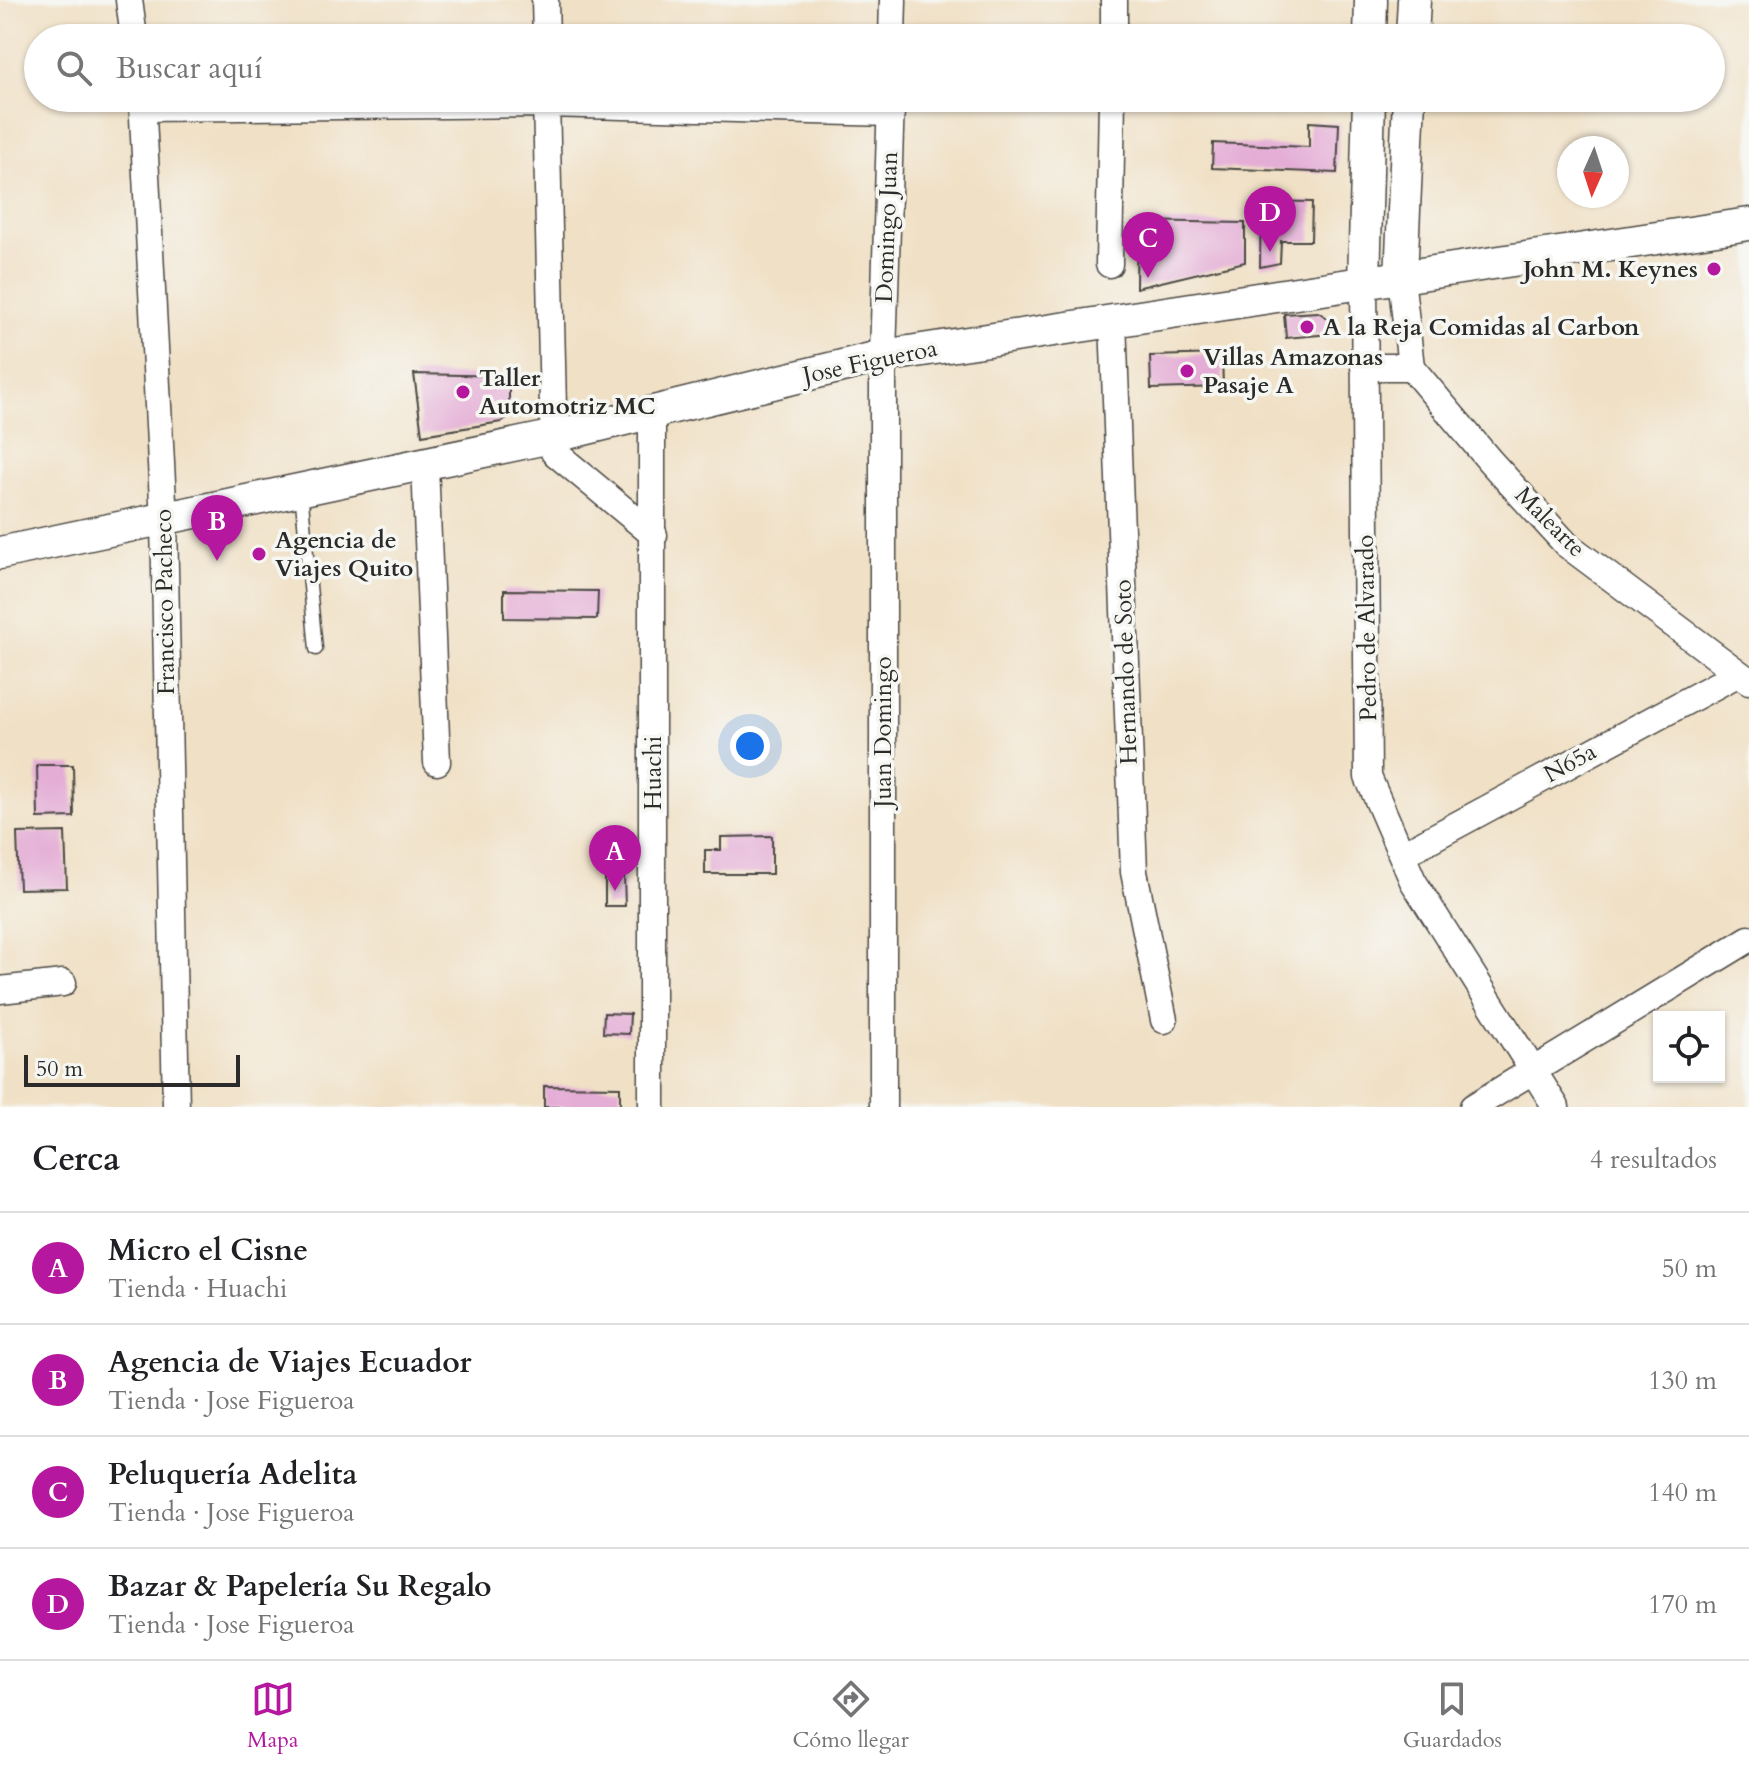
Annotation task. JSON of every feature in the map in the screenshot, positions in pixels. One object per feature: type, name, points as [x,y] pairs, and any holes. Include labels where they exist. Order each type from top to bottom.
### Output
[{"type":"street","points":[[129,0],[132,24]]},
{"type":"street","points":[[545,0],[546,24]]},
{"type":"street","points":[[892,24],[893,0]]},
{"type":"street","points":[[1114,0],[1114,24]]},
{"type":"street","points":[[1370,24],[1371,0]]},
{"type":"street","points":[[1413,24],[1414,0]]},
{"type":"street","name":"Francisco Pacheco","points":[[143,112],[164,521],[176,1107]]},
{"type":"street","points":[[546,112],[551,437],[554,452],[654,535]]},
{"type":"street","name":"Domingo Juan","points":[[883,356],[891,112]]},
{"type":"street","points":[[1109,264],[1112,112]]},
{"type":"street","name":"Pedro de Alvarado","points":[[1369,112],[1364,283],[1368,777],[1413,881],[1556,1107]]},
{"type":"street","points":[[1364,367],[1411,367],[1401,277],[1408,112]]},
{"type":"street","name":"Jose Figueroa","points":[[0,553],[164,521],[551,437],[883,356],[1749,224]]},
{"type":"street","name":"Hernando de Soto","points":[[1113,321],[1134,872],[1164,1020]]},
{"type":"street","name":"Juan Domingo","points":[[883,356],[883,1107]]},
{"type":"street","name":"Malearte","points":[[1411,367],[1490,461],[1566,544],[1743,678]]},
{"type":"street","name":"Huachi","points":[[652,412],[652,1107]]},
{"type":"street","points":[[425,464],[437,762]]},
{"type":"street","name":"N65a","points":[[1403,854],[1743,678]]},
{"type":"street","points":[[1473,1107],[1749,939]]},
{"type":"street","points":[[0,990],[63,983]]},
{"type":"lane","points":[[301,491],[316,649]]},
{"type":"building","points":[[1309,122],[1339,124],[1337,173],[1212,168],[1213,143],[1309,147]]},
{"type":"building","points":[[1261,201],[1312,202],[1311,241],[1281,241],[1280,263],[1260,267]]},
{"type":"building","points":[[1137,221],[1245,223],[1245,262],[1136,288]]},
{"type":"building","name":"A la Reja Comidas al Carbon","points":[[1318,312],[1329,319],[1330,334],[1286,338],[1284,314]]},
{"type":"building","name":"Villas Amazonas Pasaje A","points":[[1222,354],[1223,387],[1151,389],[1150,356]]},
{"type":"building","name":"Taller Automotriz MC","points":[[414,374],[509,376],[509,416],[501,422],[422,435]]},
{"type":"building","points":[[504,590],[598,591],[597,619],[504,618]]},
{"type":"building","points":[[37,765],[73,765],[74,817],[38,818]]},
{"type":"building","points":[[65,832],[67,888],[19,889],[17,833]]},
{"type":"building","points":[[772,836],[772,874],[705,874],[705,850],[721,850],[721,837]]},
{"type":"building","points":[[624,875],[625,906],[605,906],[605,876]]},
{"type":"building","points":[[604,1013],[630,1014],[629,1034],[603,1033]]},
{"type":"building","points":[[544,1086],[620,1087],[620,1107],[544,1107]]},
{"type":"place","name":"Bazar & Papelería Su Regalo","points":[[1270,252]]},
{"type":"place","name":"John M. Keynes","points":[[1714,269]]},
{"type":"place","name":"Peluquería Adelita","points":[[1148,278]]},
{"type":"place","name":"A la Reja Comidas al Carbon","points":[[1307,327]]},
{"type":"place","name":"Villas Amazonas Pasaje A","points":[[1187,371]]},
{"type":"place","name":"Taller Automotriz MC","points":[[463,392]]},
{"type":"place","name":"Agencia de Viajes Quito","points":[[259,554]]},
{"type":"place","name":"Agencia de Viajes Ecuador","points":[[217,561]]},
{"type":"place","name":"Micro el Cisne","points":[[615,891]]}]
